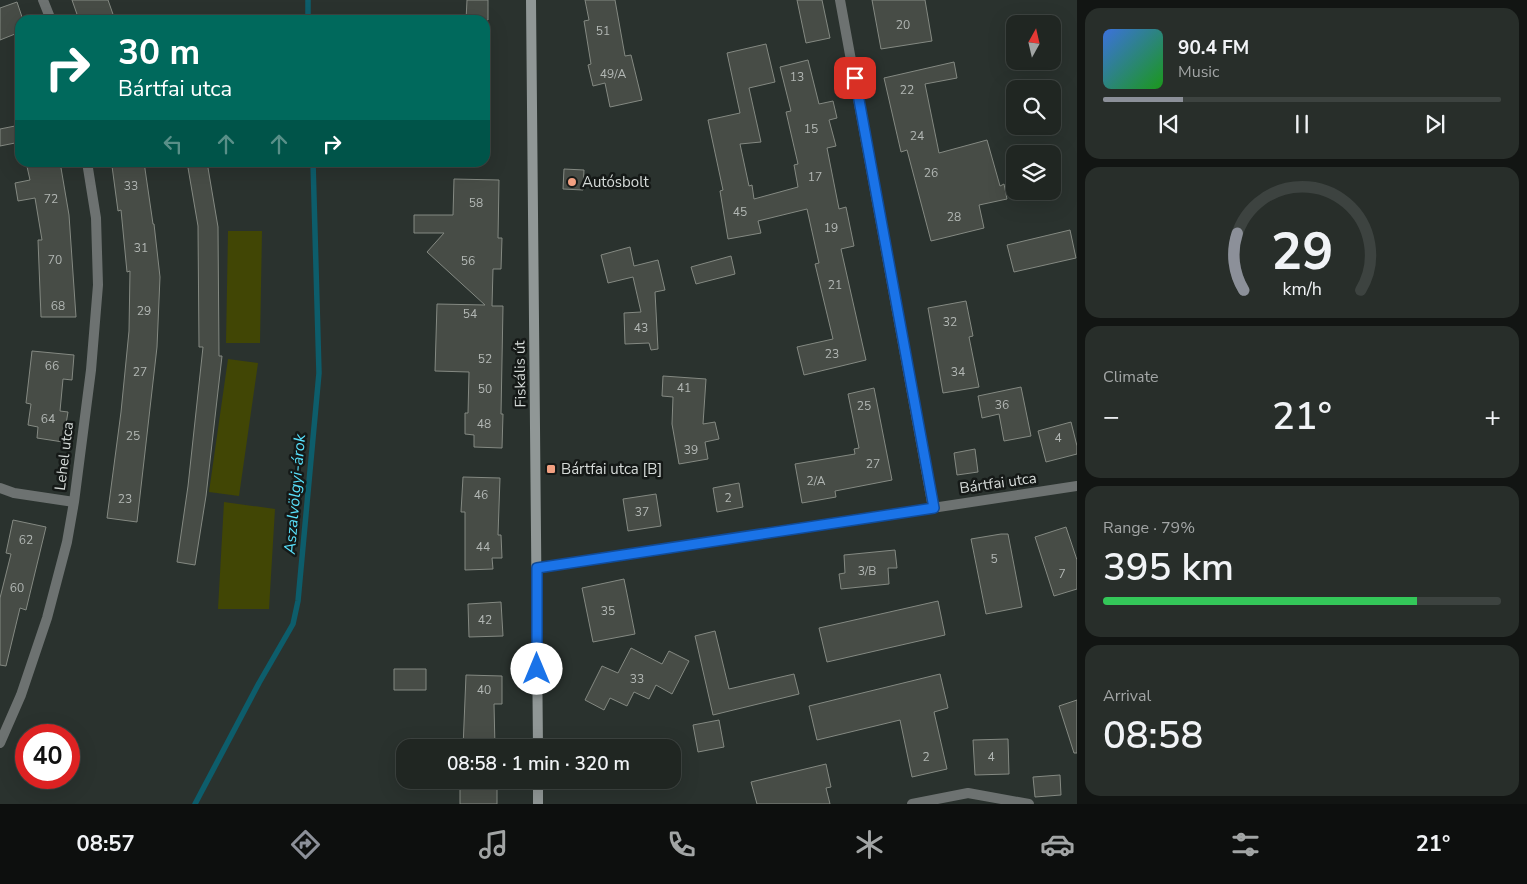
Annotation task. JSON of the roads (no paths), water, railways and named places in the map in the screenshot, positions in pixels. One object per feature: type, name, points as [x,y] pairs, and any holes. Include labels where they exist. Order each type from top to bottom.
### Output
[{"type":"street","points":[[43,0],[49,15]]},
{"type":"street","name":"Fiskális út","points":[[531,0],[538,739]]},
{"type":"street","points":[[840,0],[934,508]]},
{"type":"street","name":"Lehel utca","points":[[0,743],[21,695],[47,618],[67,542],[74,502],[91,370],[98,285],[96,218],[88,167]]},
{"type":"street","name":"Bártfai utca","points":[[537,568],[1077,486]]},
{"type":"street","points":[[0,488],[14,493],[74,502]]},
{"type":"street","points":[[538,789],[538,804]]},
{"type":"street","points":[[912,804],[968,793],[1029,804]]},
{"type":"waterway","name":"Aszalvölgyi-árok","points":[[308,0],[308,15]]},
{"type":"waterway","name":"Aszalvölgyi-árok","points":[[195,804],[259,683],[293,624],[298,601],[319,373],[313,167]]},
{"type":"place","name":"Autósbolt","points":[[572,182]]},
{"type":"place","name":"Bártfai utca [B]","points":[[551,469]]}]
